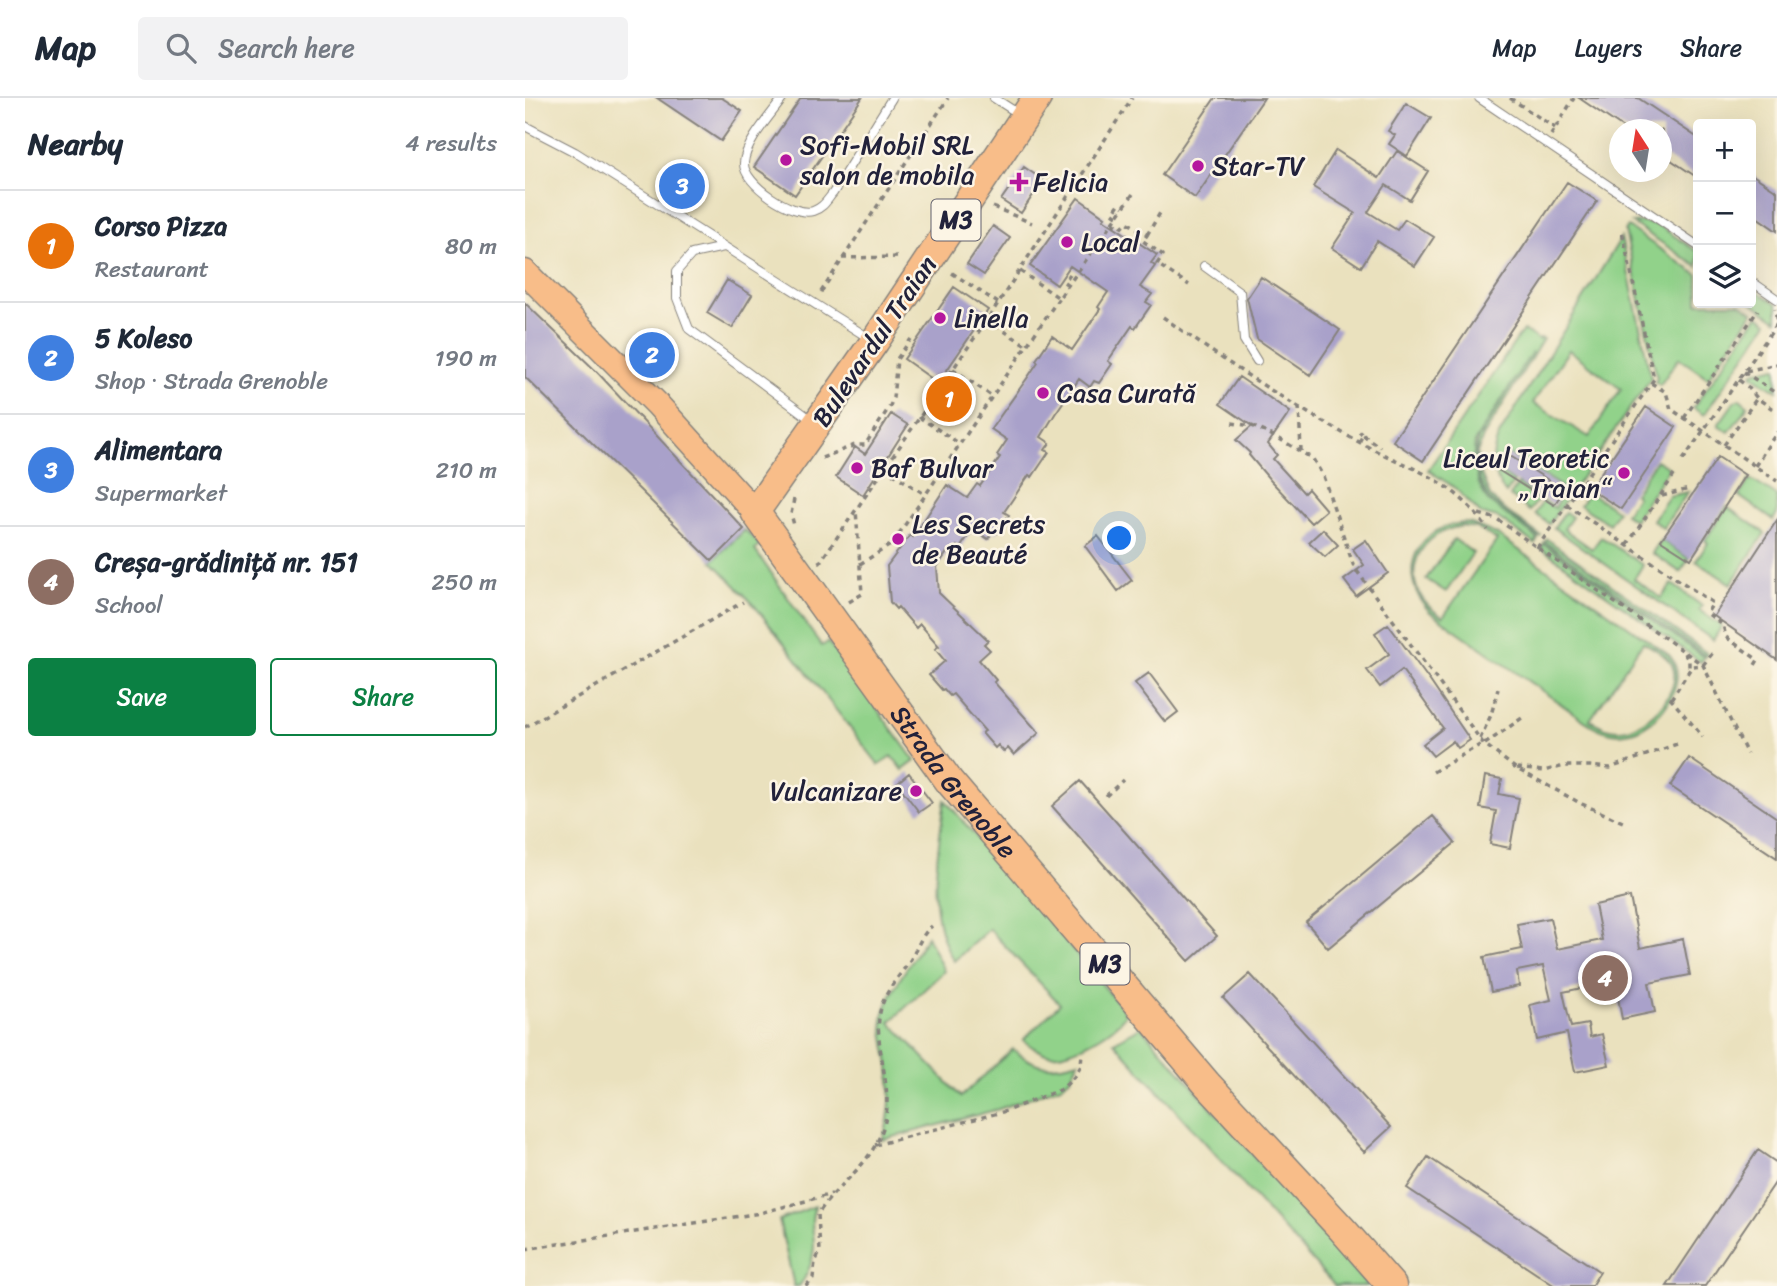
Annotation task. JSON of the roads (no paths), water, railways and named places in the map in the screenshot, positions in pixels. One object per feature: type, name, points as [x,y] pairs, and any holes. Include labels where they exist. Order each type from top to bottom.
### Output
[{"type":"highway","name":"Bulevardul Traian","points":[[755,512],[875,341],[1031,108]]},
{"type":"highway","name":"Strada Grenoble","points":[[755,512],[949,781],[1207,1084],[1392,1286]]},
{"type":"main road","name":"Strada Grenoble","points":[[525,272],[657,404],[755,512]]},
{"type":"lane","points":[[783,98],[748,148],[744,170],[750,181],[800,213],[813,211],[828,200],[892,98]]},
{"type":"lane","points":[[994,98],[1031,108]]},
{"type":"lane","points":[[1479,98],[1697,245]]},
{"type":"lane","points":[[525,127],[575,152],[875,341]]},
{"type":"lane","points":[[723,247],[692,254],[677,271],[677,298],[689,329],[818,424]]},
{"type":"lane","points":[[1204,266],[1240,292],[1244,340],[1257,362]]},
{"type":"lane","points":[[1756,284],[1777,299]]},
{"type":"place","name":"Sofi-Mobil SRL salon de mobila","points":[[786,160]]},
{"type":"place","name":"Star-TV","points":[[1198,166]]},
{"type":"place","name":"Felicia","points":[[1019,182]]},
{"type":"place","name":"Alimentara","points":[[682,186]]},
{"type":"place","name":"Local","points":[[1067,242]]},
{"type":"place","name":"Linella","points":[[940,318]]},
{"type":"place","name":"5 Koleso","points":[[652,355]]},
{"type":"place","name":"Casa Curată","points":[[1043,393]]},
{"type":"place","name":"Corso Pizza","points":[[949,399]]},
{"type":"place","name":"Baf Bulvar","points":[[857,468]]},
{"type":"place","name":"Liceul Teoretic „Traian“","points":[[1624,473]]},
{"type":"place","name":"Les Secrets de Beauté","points":[[898,539]]},
{"type":"place","name":"Vulcanizare","points":[[916,791]]},
{"type":"place","name":"Creșa-grădiniță nr. 151","points":[[1605,978]]}]
